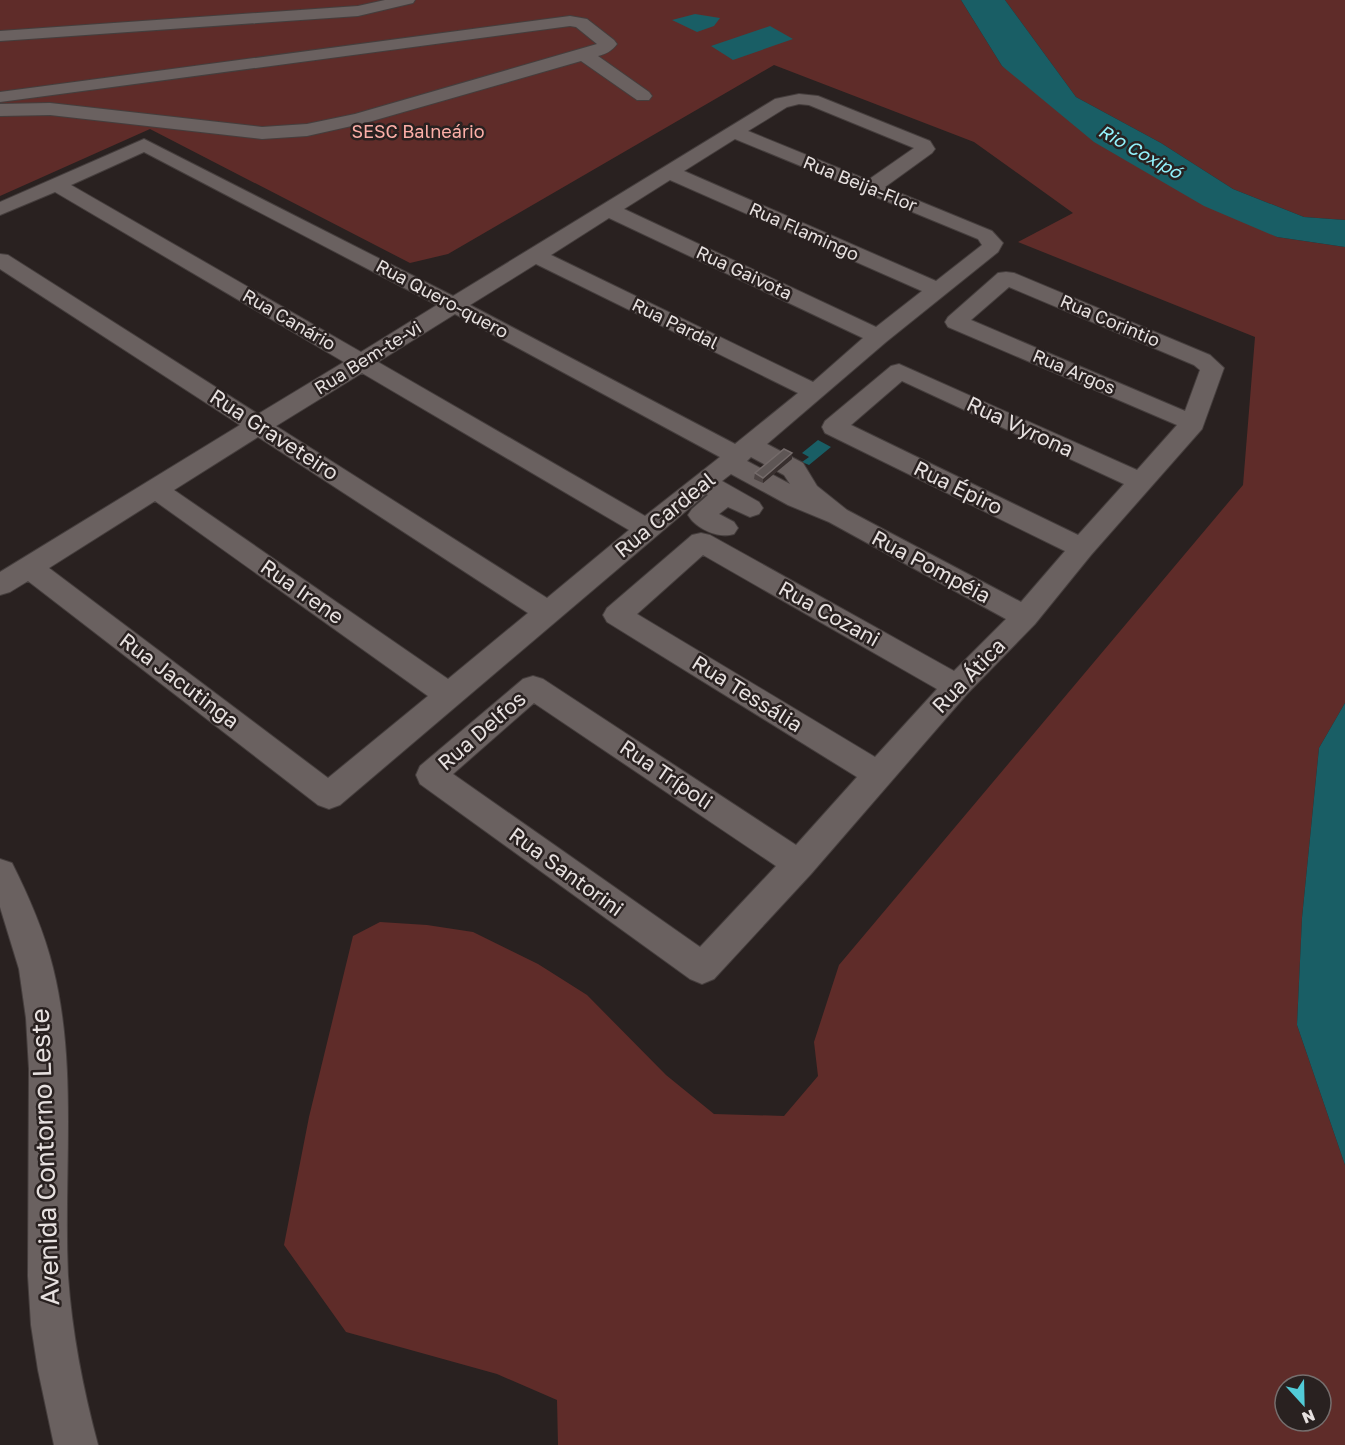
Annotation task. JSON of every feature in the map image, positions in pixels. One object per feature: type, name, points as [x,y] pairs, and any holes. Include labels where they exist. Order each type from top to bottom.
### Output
[{"type":"street","points":[[0,36],[358,11],[408,0]]},
{"type":"street","points":[[570,21],[581,23],[608,44],[601,50],[584,55],[358,119],[307,130],[262,133],[0,103],[570,21]]},
{"type":"street","points":[[584,55],[643,96]]},
{"type":"street","points":[[736,133],[781,103],[800,99],[812,100],[923,145],[925,149],[870,188]]},
{"type":"street","name":"Rua Bem-te-vi","points":[[0,585],[736,133]]},
{"type":"street","name":"Rua Beija-Flor","points":[[736,133],[985,235]]},
{"type":"street","name":"Rua Quero-quero","points":[[56,184],[144,145],[453,305],[732,464]]},
{"type":"street","name":"Rua Flamingo","points":[[671,173],[938,290]]},
{"type":"street","points":[[0,209],[56,184]]},
{"type":"street","name":"Rua Canário","points":[[56,184],[647,529]]},
{"type":"street","name":"Rua Gaivota","points":[[609,210],[878,337]]},
{"type":"street","name":"Rua Cardeal","points":[[329,796],[647,529],[732,464],[878,337],[991,248],[993,243],[985,235]]},
{"type":"street","name":"Rua Pardal","points":[[535,255],[815,392]]},
{"type":"street","name":"Rua Graveteiro","points":[[0,260],[548,612]]},
{"type":"street","name":"Rua Corintio","points":[[956,322],[1006,278],[1202,360],[1212,368]]},
{"type":"street","name":"Rua Argos","points":[[956,322],[1193,423]]},
{"type":"street","name":"Rua Ática","points":[[702,969],[957,686],[1025,617],[1082,548],[1193,423],[1212,368]]},
{"type":"street","name":"Rua Vyrona","points":[[834,427],[899,371],[1141,482]]},
{"type":"street","name":"Rua Épiro","points":[[834,427],[1082,548]]},
{"type":"street","points":[[732,464],[750,508]]},
{"type":"street","points":[[725,528],[701,514],[732,464]]},
{"type":"street","name":"Rua Pompéia","points":[[732,464],[770,491],[797,489],[838,516],[1025,617]]},
{"type":"street","name":"Rua Irene","points":[[155,489],[449,695]]},
{"type":"street","name":"Rua Cozani","points":[[617,615],[701,542],[957,686]]},
{"type":"street","name":"Rua Jacutinga","points":[[29,567],[329,796]]},
{"type":"street","name":"Rua Tessália","points":[[617,615],[878,774]]},
{"type":"street","name":"Rua Delfos","points":[[431,775],[533,687]]},
{"type":"street","name":"Rua Trípoli","points":[[533,687],[799,864]]},
{"type":"street","name":"Rua Santorini","points":[[431,775],[702,969]]},
{"type":"street","name":"Avenida Contorno Leste","points":[[0,873],[23,923],[44,1022],[47,1104],[47,1231],[52,1325],[76,1445]]},
{"type":"green space","name":"SESC Balneário","points":[[0,0],[961,0],[1002,66],[1277,237],[1345,247],[1345,703],[1319,748],[1302,918],[1297,1025],[1345,1165],[1345,1445],[558,1445],[557,1400],[497,1374],[346,1332],[284,1245],[309,1117],[353,936],[380,922],[427,925],[473,932],[538,964],[587,995],[666,1075],[714,1114],[784,1116],[818,1076],[814,1042],[839,965],[1243,485],[1255,337],[1018,242],[1073,213],[974,142],[774,65],[448,254],[410,263],[150,129],[0,196]]},
{"type":"green space","points":[[1005,0],[1345,0],[1345,220],[1304,217],[1233,189],[1161,143],[1076,97]]},
{"type":"water","name":"Rio Coxipó","points":[[961,0],[1005,0],[1076,97],[1161,143],[1233,189],[1304,217],[1345,220],[1345,247],[1277,237],[1204,206],[1094,142],[1002,66]]},
{"type":"water","points":[[695,14],[720,18],[714,26],[697,32],[672,20]]},
{"type":"water","points":[[770,26],[793,39],[733,60],[711,46]]},
{"type":"water","points":[[818,440],[831,447],[809,465],[802,462],[809,457],[802,453]]},
{"type":"water","points":[[1345,703],[1345,1165],[1297,1025],[1302,918],[1319,748]]},
{"type":"building","points":[[784,449],[792,453],[763,478],[755,473]]}]
